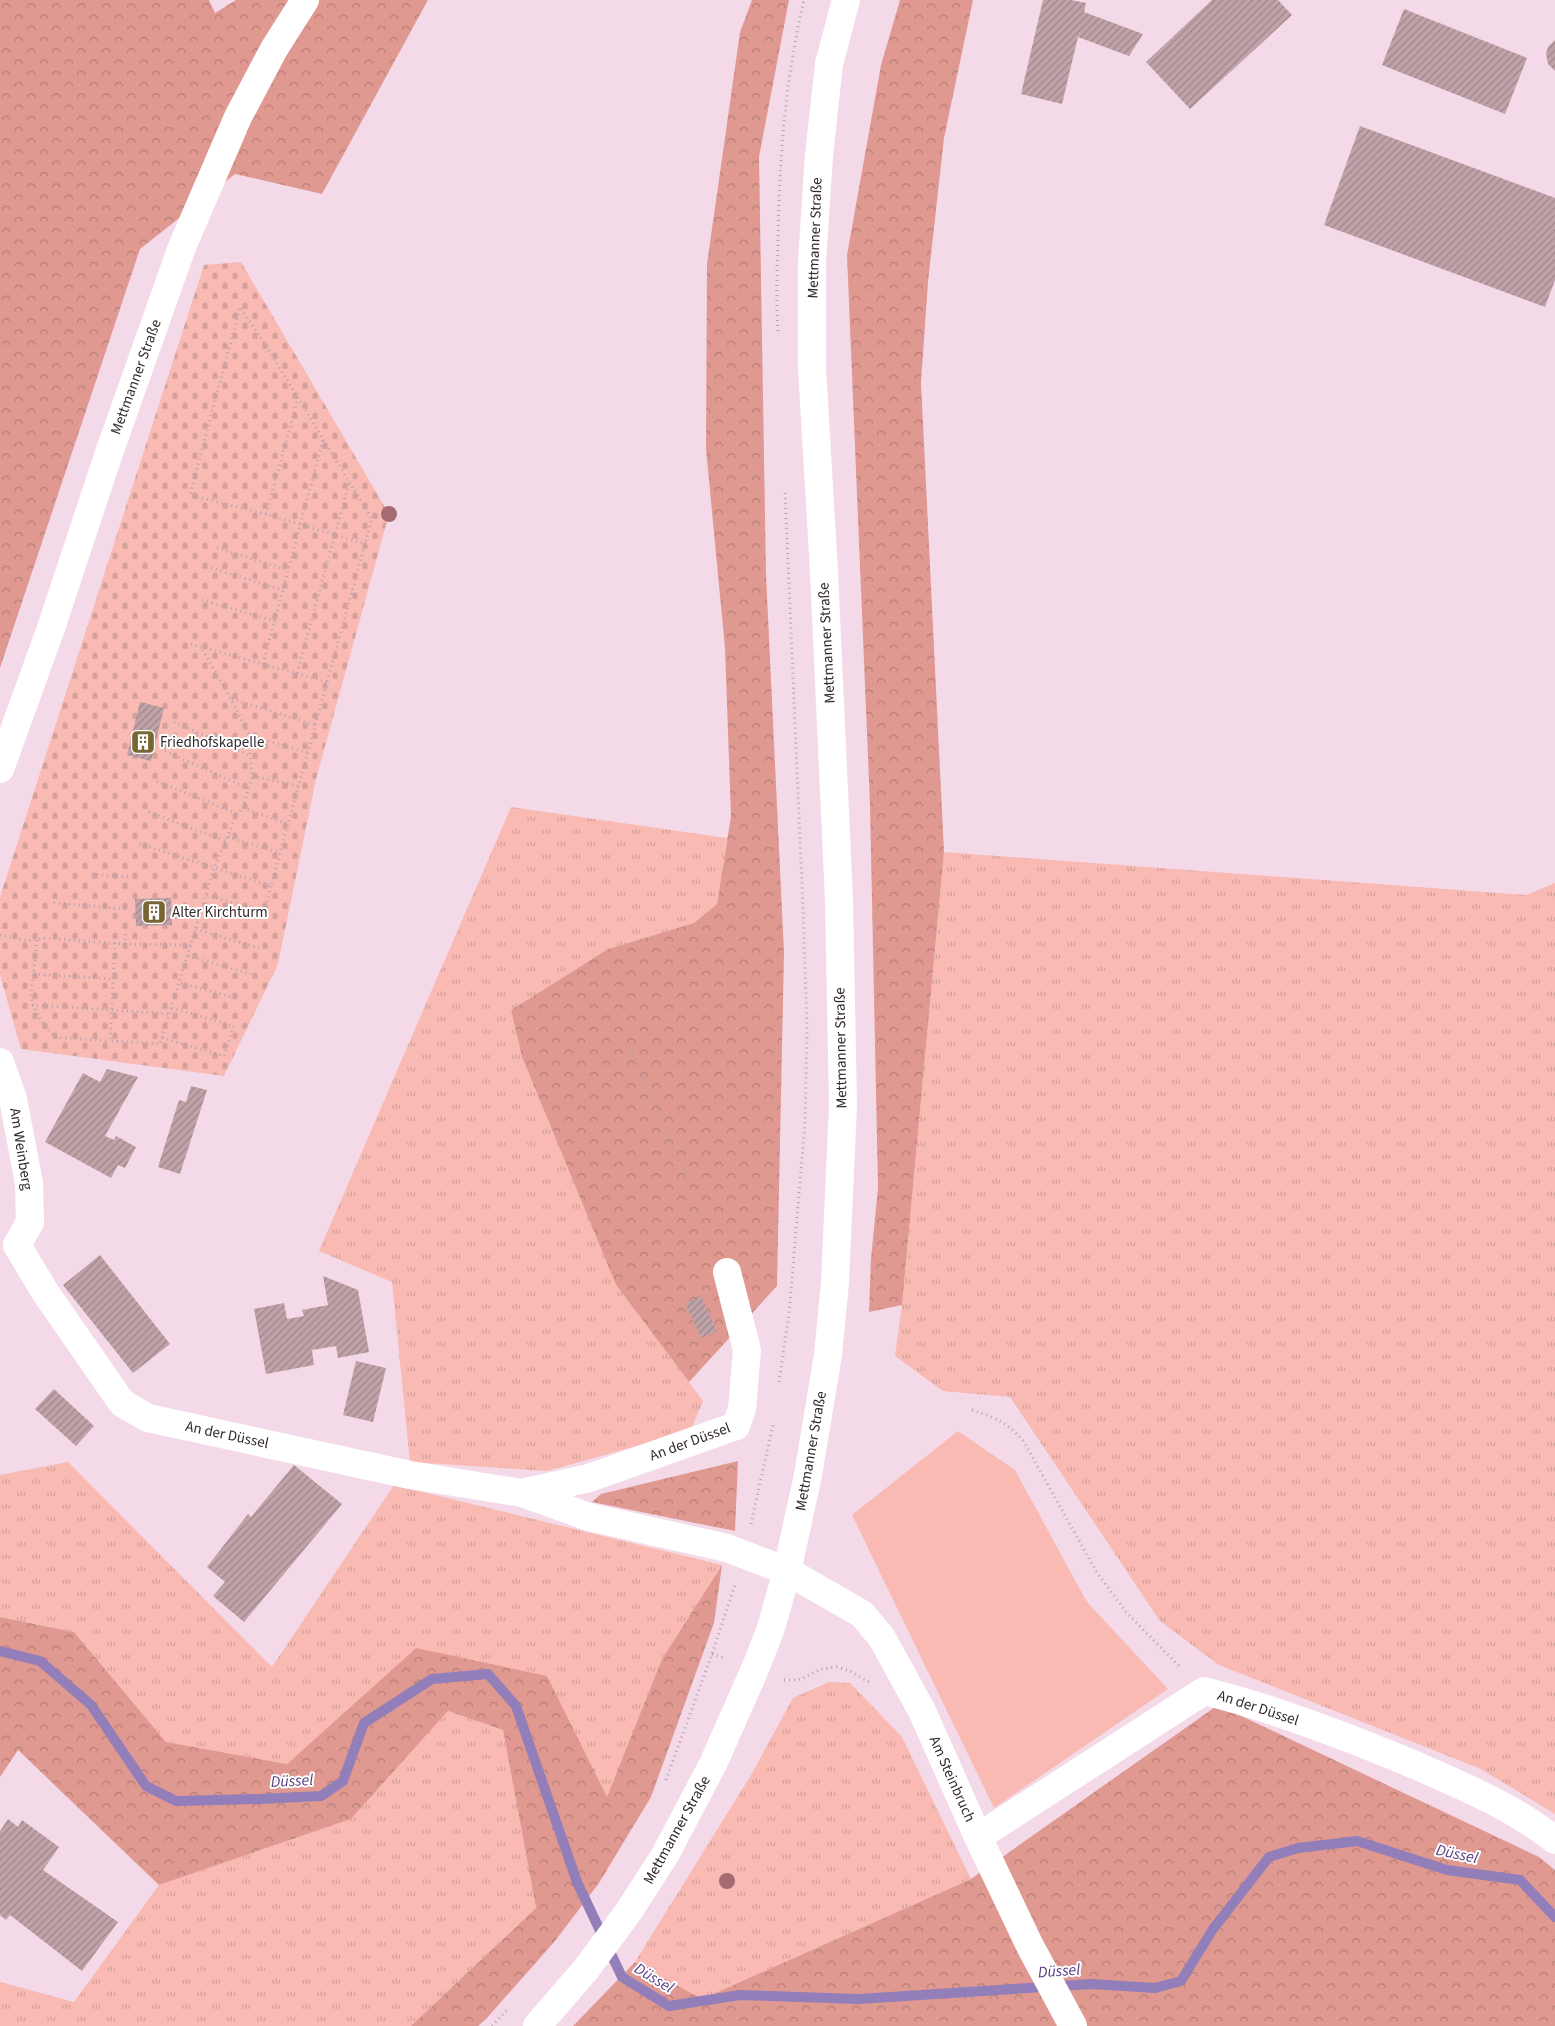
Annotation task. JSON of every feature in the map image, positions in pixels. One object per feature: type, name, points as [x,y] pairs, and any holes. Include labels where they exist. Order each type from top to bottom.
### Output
[{"type":"main road","name":"Mettmanner Straße","points":[[0,770],[50,631],[109,453],[182,247],[238,117],[274,49],[305,0]]},
{"type":"main road","name":"Mettmanner Straße","points":[[538,2026],[587,1968],[629,1911],[665,1855],[713,1764],[755,1669],[771,1628],[787,1571],[808,1475],[828,1355],[836,1282],[843,1105],[838,890],[824,572],[812,368],[812,262],[819,154],[829,64],[846,0]]},
{"type":"main road","name":"Am Weinberg","points":[[0,1062],[13,1099],[29,1183],[30,1222],[9,1241]]},
{"type":"main road","name":"An der Düssel","points":[[9,1241],[122,1403],[148,1418],[410,1475],[522,1494],[589,1517],[745,1554]]},
{"type":"main road","name":"An der Düssel","points":[[522,1494],[590,1478],[736,1426],[742,1408],[747,1350],[727,1272]]},
{"type":"main road","name":"Am Steinbruch","points":[[745,1554],[787,1571],[862,1614],[882,1638],[922,1711],[978,1837],[1030,1946],[1070,2022]]},
{"type":"main road","name":"An der Düssel","points":[[978,1837],[1204,1691],[1250,1702],[1393,1756],[1492,1798],[1542,1829],[1555,1840]]},
{"type":"path","points":[[778,332],[778,196],[785,106],[793,44],[804,0]]},
{"type":"path","points":[[206,895],[264,912],[372,519],[240,307],[190,495],[266,514],[365,544]]},
{"type":"path","points":[[266,514],[298,399]]},
{"type":"path","points":[[263,664],[323,440]]},
{"type":"path","points":[[297,673],[349,482]]},
{"type":"path","points":[[778,1388],[789,1314],[804,1132],[807,1029],[785,491]]},
{"type":"path","points":[[216,548],[288,570]]},
{"type":"path","points":[[212,568],[283,590]]},
{"type":"path","points":[[202,600],[275,621]]},
{"type":"path","points":[[191,644],[327,682]]},
{"type":"path","points":[[37,940],[31,996],[32,1005],[40,1021],[55,1037],[160,1044],[181,982],[214,868],[237,814],[243,808],[250,789],[252,776],[249,735],[201,647]]},
{"type":"path","points":[[231,699],[315,725]]},
{"type":"path","points":[[174,722],[251,756]]},
{"type":"path","points":[[249,735],[308,753]]},
{"type":"path","points":[[165,751],[250,789]]},
{"type":"path","points":[[252,776],[298,786]]},
{"type":"path","points":[[157,781],[237,814]]},
{"type":"path","points":[[243,808],[288,824]]},
{"type":"path","points":[[149,812],[225,841]]},
{"type":"path","points":[[228,836],[280,853]]},
{"type":"path","points":[[140,844],[271,886]]},
{"type":"path","points":[[92,874],[131,877]]},
{"type":"path","points":[[54,903],[125,909]]},
{"type":"path","points":[[196,929],[259,948]]},
{"type":"path","points":[[125,944],[126,930]]},
{"type":"path","points":[[0,934],[21,940],[44,938],[125,944],[191,945]]},
{"type":"path","points":[[110,1041],[115,943]]},
{"type":"path","points":[[188,956],[252,974]]},
{"type":"path","points":[[34,974],[113,979]]},
{"type":"path","points":[[181,982],[236,998]]},
{"type":"path","points":[[32,1005],[171,1014]]},
{"type":"path","points":[[162,1038],[224,1056],[234,1026],[172,1008]]},
{"type":"path","points":[[629,1045],[727,1272]]},
{"type":"path","points":[[972,1410],[997,1418],[1012,1428],[1024,1442],[1096,1571],[1126,1612],[1204,1691]]},
{"type":"path","points":[[662,1789],[690,1717],[745,1554],[774,1416]]},
{"type":"path","points":[[755,1669],[781,1681],[799,1680],[821,1668],[837,1667],[850,1671],[874,1684]]},
{"type":"green space","points":[[0,0],[209,0],[215,13],[236,0],[428,0],[322,194],[235,174],[140,249],[0,668]]},
{"type":"green space","points":[[752,0],[789,0],[759,157],[766,575],[784,953],[777,1286],[689,1382],[616,1285],[522,1057],[511,1010],[608,949],[694,923],[717,904],[731,816],[725,648],[706,449],[707,264],[740,32]]},
{"type":"green space","points":[[900,0],[973,0],[944,138],[928,282],[921,382],[944,852],[902,1305],[869,1312],[871,1259],[878,1188],[870,805],[847,255],[881,65]]},
{"type":"green space","points":[[241,262],[389,514],[316,779],[278,964],[224,1076],[21,1049],[0,975],[0,897],[204,265]]},
{"type":"green space","points":[[511,807],[727,838],[717,905],[694,923],[608,949],[511,1010],[522,1057],[616,1285],[703,1401],[690,1431],[547,1471],[410,1462],[392,1282],[319,1251]]},
{"type":"green space","points":[[944,852],[1526,895],[1555,883],[1555,1814],[1481,1769],[1219,1665],[1160,1621],[1010,1397],[943,1391],[895,1356],[902,1305]]},
{"type":"green space","points":[[958,1431],[1015,1470],[1087,1602],[1168,1689],[994,1808],[852,1515]]},
{"type":"green space","points":[[738,1461],[735,1531],[592,1502],[601,1494]]},
{"type":"green space","points":[[68,1462],[272,1667],[394,1485],[722,1565],[662,1659],[607,1798],[416,1648],[287,1764],[166,1742],[74,1632],[0,1617],[0,1475]]},
{"type":"green space","points":[[722,1565],[714,1623],[651,1797],[599,1883],[555,1941],[478,2026],[411,2026],[536,1908],[503,1730],[448,1711],[351,1819],[159,1885],[18,1750],[0,1777],[0,1617],[74,1632],[166,1742],[287,1764],[416,1648],[547,1676],[607,1797],[662,1659]]},
{"type":"green space","points":[[829,1682],[850,1683],[902,1737],[971,1879],[702,1999],[635,1962],[751,1775],[793,1698]]},
{"type":"green space","points":[[1218,1705],[1539,1857],[1555,1870],[1555,2026],[573,2026],[635,1962],[702,1999],[971,1879]]},
{"type":"green space","points":[[448,1711],[503,1730],[536,1908],[411,2026],[0,2026],[0,1982],[74,2002],[159,1885],[351,1819]]},
{"type":"building","points":[[1043,0],[1071,0],[1086,3],[1084,12],[1143,34],[1129,56],[1078,37],[1062,104],[1021,94]]},
{"type":"building","points":[[1212,0],[1278,0],[1292,15],[1190,109],[1146,62]]},
{"type":"building","points":[[1404,9],[1527,58],[1505,114],[1382,65]]},
{"type":"building","points":[[1555,40],[1555,71],[1548,64],[1546,54],[1548,47]]},
{"type":"building","points":[[1360,126],[1555,198],[1555,280],[1545,307],[1324,225]]},
{"type":"building","points":[[140,702],[164,708],[151,761],[127,755]]},
{"type":"building","name":"Alter Kirchturm","points":[[171,898],[172,925],[136,926],[135,899]]},
{"type":"building","points":[[107,1069],[138,1077],[105,1136],[114,1140],[116,1136],[136,1147],[125,1168],[118,1165],[111,1178],[45,1142],[83,1073],[100,1082]]},
{"type":"building","points":[[191,1086],[207,1090],[180,1174],[158,1167],[179,1100],[186,1102]]},
{"type":"building","points":[[100,1255],[170,1344],[133,1373],[63,1285]]},
{"type":"building","points":[[323,1276],[358,1290],[369,1352],[338,1358],[336,1346],[312,1350],[314,1365],[266,1374],[254,1309],[284,1303],[287,1319],[304,1316],[302,1310],[328,1305]]},
{"type":"building","points":[[701,1296],[717,1331],[701,1338],[685,1303]]},
{"type":"building","points":[[356,1361],[386,1368],[373,1422],[343,1415]]},
{"type":"building","points":[[54,1389],[94,1426],[76,1446],[35,1409]]},
{"type":"building","points":[[294,1465],[342,1504],[244,1622],[213,1596],[225,1582],[207,1567],[248,1514],[251,1517]]},
{"type":"building","points":[[8,1819],[18,1827],[22,1820],[59,1847],[43,1870],[118,1922],[82,1971],[10,1915],[6,1920],[0,1915],[0,1831]]},
{"type":"waterway","name":"Düssel","points":[[0,1651],[40,1661],[91,1705],[146,1786],[176,1801],[321,1796],[343,1781],[364,1723],[432,1679],[488,1674],[516,1706],[577,1882],[622,1977],[669,2006],[740,1995],[859,1999],[1091,1984],[1155,1988],[1181,1981],[1213,1929],[1269,1857],[1298,1848],[1357,1841],[1447,1870],[1520,1880],[1555,1917]]},
{"type":"place","name":"Friedhofskapelle","points":[[143,742]]},
{"type":"place","name":"Alter Kirchturm","points":[[154,912]]}]
